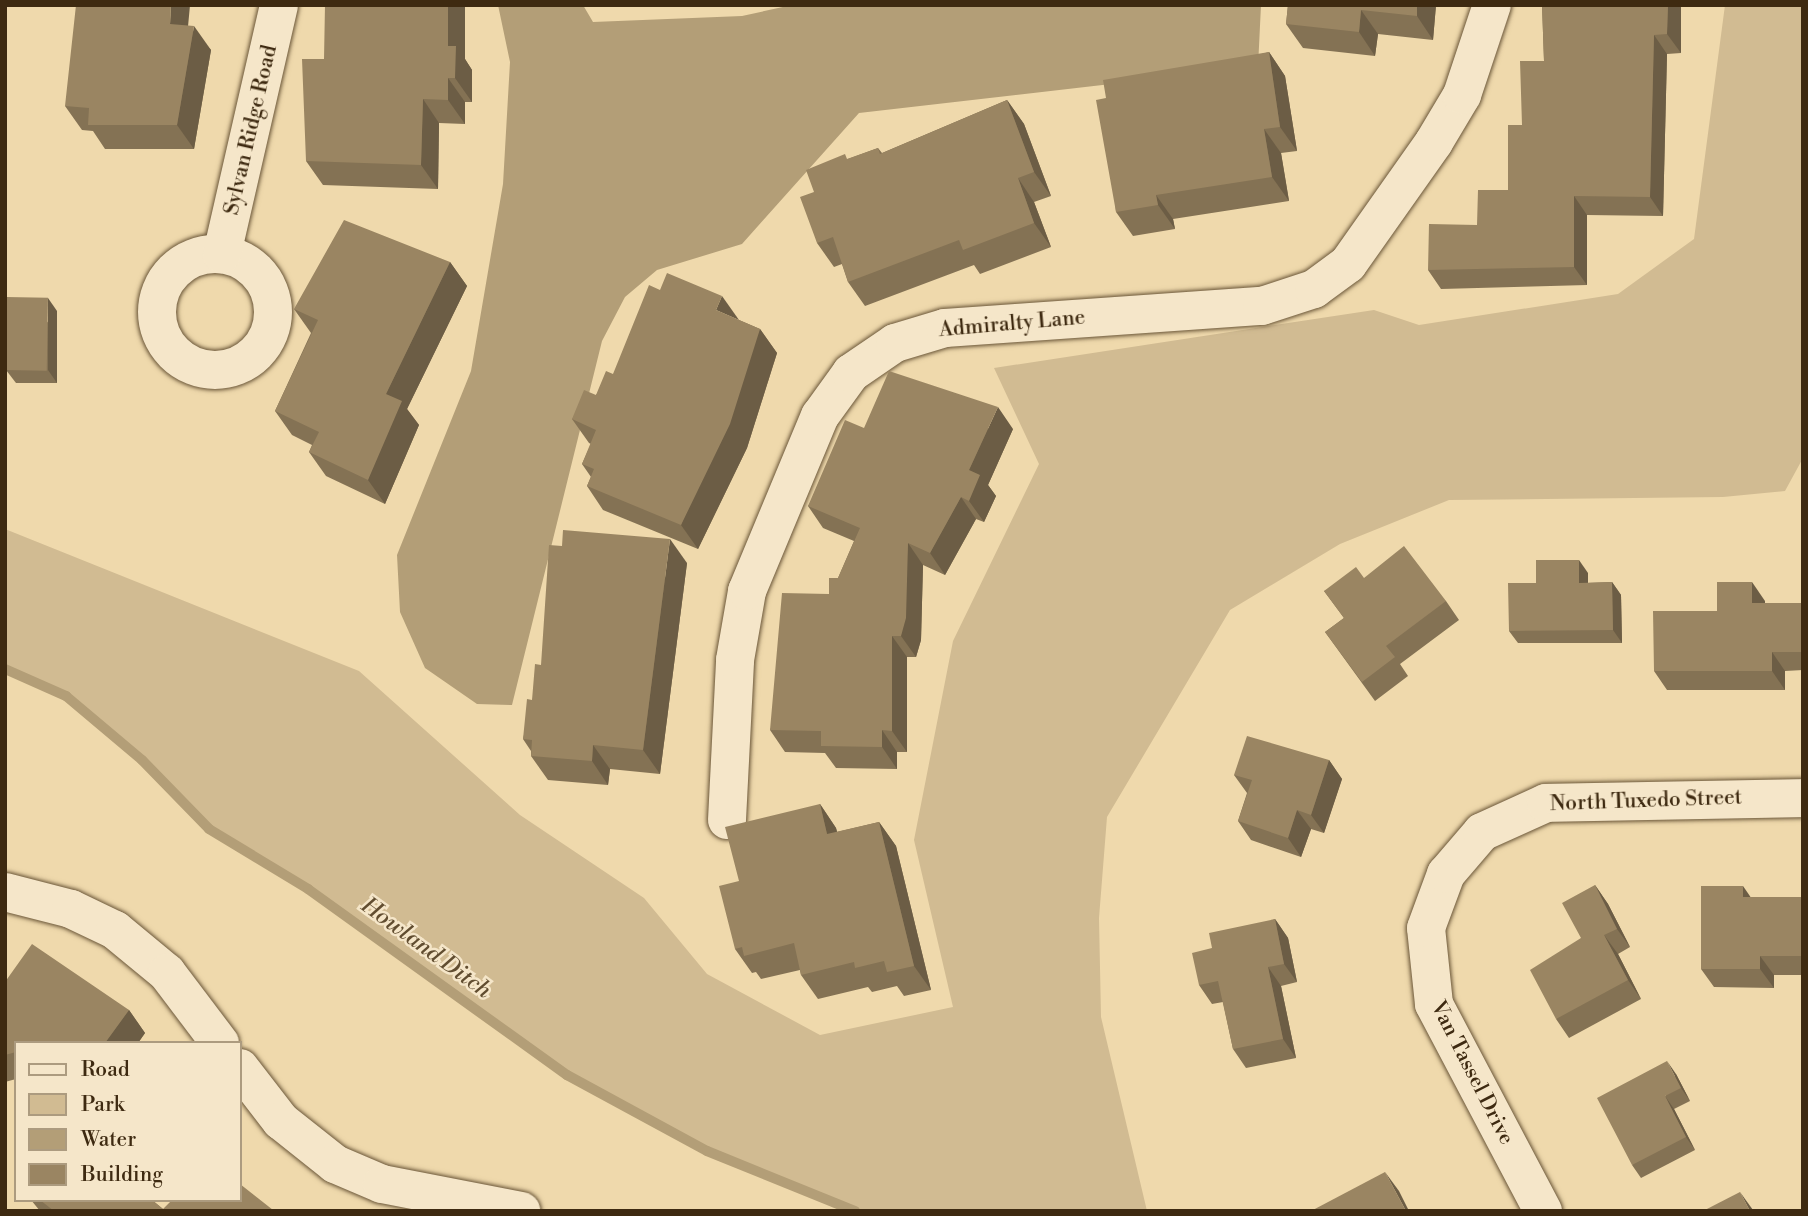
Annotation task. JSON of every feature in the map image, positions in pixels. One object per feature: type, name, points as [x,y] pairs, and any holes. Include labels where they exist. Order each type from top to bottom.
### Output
[{"type":"street","name":"Sylvan Ridge Road","points":[[222,254],[279,5]]},
{"type":"street","name":"Admiralty Lane","points":[[727,820],[735,660],[747,591],[820,416],[850,373],[895,343],[945,328],[1262,306],[1314,289],[1348,264],[1434,142],[1462,95],[1492,5]]},
{"type":"street","name":"North Tuxedo Street","points":[[1426,928],[1446,874],[1474,839],[1513,813],[1571,799],[1803,798]]},
{"type":"street","points":[[5,892],[71,909],[142,950],[218,1041]]},
{"type":"street","name":"Van Tassel Drive","points":[[1426,928],[1426,975],[1437,1012],[1544,1211]]},
{"type":"street","points":[[242,1071],[281,1121],[335,1164],[382,1184],[522,1211]]},
{"type":"green space","points":[[1725,5],[1803,5],[1803,458],[1785,491],[1723,497],[1449,500],[1340,544],[1230,610],[1107,817],[1099,918],[1101,1017],[1147,1211],[855,1211],[707,1151],[567,1075],[308,889],[209,829],[142,760],[66,696],[5,669],[5,529],[359,671],[520,815],[644,898],[707,974],[820,1035],[953,1007],[914,840],[953,641],[1039,464],[994,368],[1374,310],[1419,325],[1618,294],[1694,239]]},
{"type":"water","points":[[498,5],[583,5],[593,22],[742,16],[792,5],[1261,5],[1258,67],[859,113],[742,244],[657,270],[625,297],[602,341],[512,705],[477,704],[425,668],[400,612],[397,555],[471,371],[503,184],[510,62]]},
{"type":"building","points":[[76,5],[171,5],[170,24],[194,26],[177,125],[88,125],[89,108],[65,106]]},
{"type":"building","points":[[325,5],[448,5],[448,46],[456,46],[455,78],[448,78],[448,100],[423,99],[421,165],[306,161],[302,59],[324,59]]},
{"type":"building","points":[[1288,5],[1417,5],[1417,16],[1361,10],[1359,32],[1286,24]]},
{"type":"building","points":[[1542,5],[1668,5],[1667,34],[1654,35],[1650,197],[1574,196],[1574,267],[1428,270],[1429,224],[1477,225],[1478,190],[1508,190],[1508,125],[1522,125],[1520,61],[1544,61]]},
{"type":"building","points":[[1269,52],[1280,127],[1264,129],[1272,177],[1156,195],[1158,205],[1116,212],[1096,100],[1106,98],[1103,80]]},
{"type":"building","points":[[1007,100],[1034,172],[1018,178],[1034,223],[963,250],[959,240],[848,282],[833,237],[817,243],[800,197],[814,192],[806,170],[845,154],[847,159],[878,148],[880,154]]},
{"type":"building","points":[[344,220],[450,262],[386,394],[402,401],[368,480],[309,452],[319,432],[275,411],[318,320],[294,309]]},
{"type":"building","points":[[667,273],[722,296],[716,310],[760,329],[730,424],[681,525],[587,486],[594,469],[582,464],[596,430],[572,419],[584,390],[596,395],[606,371],[613,374],[649,285],[660,290]]},
{"type":"building","points":[[6,297],[48,298],[47,371],[5,370]]},
{"type":"building","points":[[889,371],[998,407],[969,470],[980,475],[969,501],[961,497],[930,553],[908,543],[906,618],[901,636],[892,636],[892,731],[882,730],[882,747],[821,746],[821,731],[770,730],[782,593],[829,594],[829,578],[838,578],[860,528],[808,506],[845,420],[864,428]]},
{"type":"building","points":[[563,530],[670,539],[643,750],[593,745],[592,761],[531,756],[532,740],[523,739],[527,699],[532,700],[535,664],[541,665],[549,545],[562,546]]},
{"type":"building","points":[[1404,546],[1446,601],[1386,646],[1395,657],[1362,682],[1325,632],[1344,618],[1324,591],[1356,567],[1364,578]]},
{"type":"building","points":[[1536,560],[1579,560],[1579,583],[1612,582],[1613,630],[1509,631],[1508,583],[1536,583]]},
{"type":"building","points":[[1717,582],[1752,582],[1752,603],[1803,603],[1803,652],[1772,652],[1772,671],[1654,671],[1653,611],[1717,611]]},
{"type":"building","points":[[1247,736],[1329,760],[1311,815],[1297,810],[1288,838],[1238,821],[1252,780],[1234,775]]},
{"type":"building","points":[[820,804],[827,834],[879,822],[914,966],[887,972],[884,961],[855,968],[854,962],[801,975],[794,943],[744,956],[742,947],[735,949],[719,886],[739,881],[725,827]]},
{"type":"building","points":[[1595,885],[1617,929],[1604,935],[1628,980],[1556,1019],[1530,970],[1581,938],[1562,903]]},
{"type":"building","points":[[1701,886],[1743,886],[1743,897],[1803,897],[1803,956],[1760,956],[1760,969],[1701,969]]},
{"type":"building","points":[[1275,919],[1284,964],[1268,967],[1283,1039],[1233,1049],[1218,981],[1199,985],[1192,953],[1212,948],[1209,933]]},
{"type":"building","points":[[32,944],[129,1010],[106,1041],[14,1041],[14,1053],[5,1055],[5,982]]},
{"type":"building","points":[[1667,1061],[1681,1088],[1665,1096],[1686,1137],[1632,1165],[1597,1098]]},
{"type":"building","points":[[1385,1172],[1406,1211],[1311,1211]]},
{"type":"building","points":[[242,1186],[277,1211],[54,1211],[43,1202],[154,1202],[163,1209],[170,1202],[242,1202]]},
{"type":"building","points":[[1740,1192],[1750,1211],[1703,1211]]},
{"type":"waterway","name":"Howland Ditch","points":[[5,669],[66,696],[142,760],[209,829],[308,889],[567,1075],[707,1151],[855,1211]]}]
